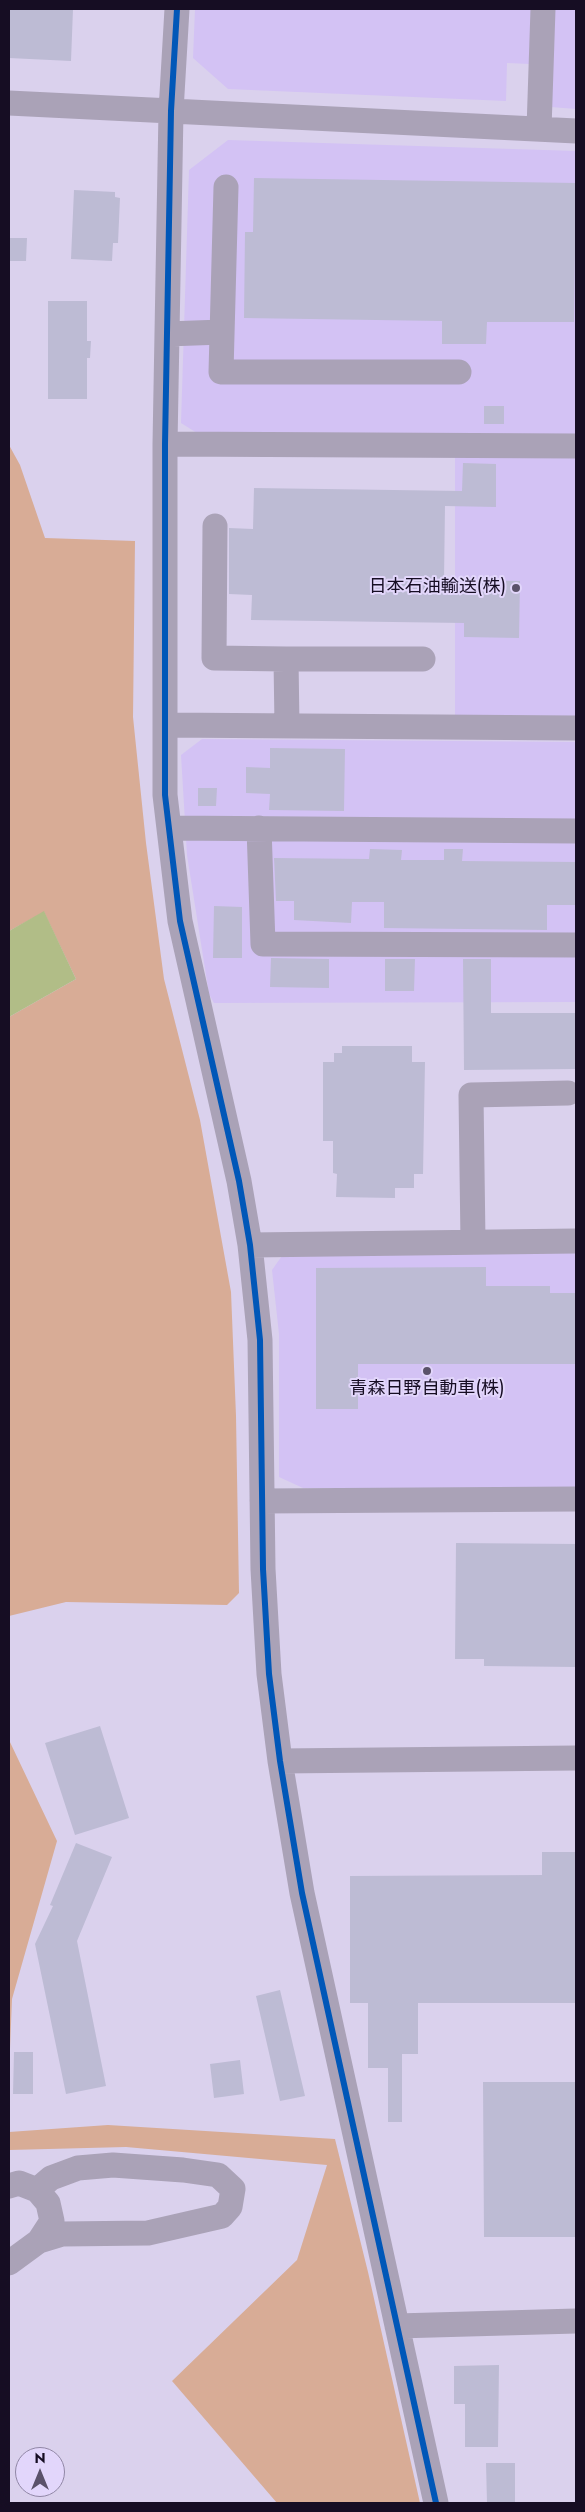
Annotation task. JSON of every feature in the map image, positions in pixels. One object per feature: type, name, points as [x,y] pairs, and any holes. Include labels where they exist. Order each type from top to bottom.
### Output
[{"type":"street","points":[[177,9],[170,112],[164,444],[165,795],[180,921],[239,1181],[250,1246],[260,1340],[263,1569],[269,1674],[280,1761],[302,1893],[436,2503]]},
{"type":"street","points":[[539,129],[542,9]]},
{"type":"street","points":[[9,103],[576,131]]},
{"type":"street","points":[[226,188],[221,372],[459,372]]},
{"type":"street","points":[[166,334],[222,332]]},
{"type":"street","points":[[164,444],[576,446]]},
{"type":"street","points":[[215,526],[214,658],[423,660]]},
{"type":"street","points":[[286,660],[287,726]]},
{"type":"street","points":[[165,725],[576,728]]},
{"type":"street","points":[[169,828],[576,832]]},
{"type":"street","points":[[260,828],[263,944],[576,945]]},
{"type":"street","points":[[473,1242],[471,1095],[568,1094]]},
{"type":"street","points":[[250,1246],[576,1241]]},
{"type":"street","points":[[262,1501],[576,1499]]},
{"type":"street","points":[[280,1761],[576,1758]]},
{"type":"street","points":[[9,2263],[39,2241],[62,2234],[148,2233],[222,2216],[230,2207],[232,2189],[218,2175],[183,2170],[114,2166],[78,2168],[51,2178],[37,2190]]},
{"type":"street","points":[[9,2186],[19,2183],[37,2190],[48,2203],[52,2221],[39,2241]]},
{"type":"street","points":[[397,2326],[576,2322]]},
{"type":"shaded area","points":[[195,9],[576,9],[576,109],[551,107],[553,65],[507,63],[506,101],[228,89],[193,58]]},
{"type":"shaded area","points":[[228,140],[576,151],[576,437],[197,433],[181,423],[189,170]]},
{"type":"shaded area","points":[[9,445],[20,465],[45,538],[135,541],[133,717],[146,843],[164,979],[200,1120],[231,1292],[236,1416],[239,1593],[227,1605],[66,1602],[9,1616],[9,1017],[76,979],[44,912],[9,931]]},
{"type":"shaded area","name":"日本石油輸送(株)","points":[[455,456],[576,456],[576,720],[455,719]]},
{"type":"shaded area","points":[[202,739],[576,742],[576,1002],[214,1003],[209,994],[187,855],[181,755]]},
{"type":"shaded area","points":[[44,911],[76,979],[9,1017],[9,931]]},
{"type":"shaded area","name":"青森日野自動車(株)","points":[[576,1249],[576,1489],[303,1488],[279,1477],[279,1334],[272,1270],[284,1253]]},
{"type":"shaded area","points":[[9,1740],[57,1841],[12,1999],[9,2074]]},
{"type":"shaded area","points":[[108,2125],[335,2139],[368,2272],[420,2503],[277,2503],[172,2381],[297,2260],[327,2165],[126,2147],[9,2150],[9,2132]]},
{"type":"building","points":[[9,9],[73,9],[71,61],[9,58]]},
{"type":"building","points":[[254,178],[576,183],[574,322],[487,322],[486,344],[442,344],[442,321],[244,318],[245,232],[253,232]]},
{"type":"building","points":[[74,190],[115,192],[115,197],[120,198],[118,243],[113,243],[112,261],[71,259]]},
{"type":"building","points":[[9,238],[27,238],[26,261],[9,261]]},
{"type":"building","points":[[48,301],[87,301],[87,341],[91,341],[90,358],[87,358],[87,399],[48,399]]},
{"type":"building","points":[[484,406],[504,406],[504,424],[484,424]]},
{"type":"building","points":[[463,463],[496,464],[496,507],[445,506],[444,580],[520,581],[519,638],[464,637],[464,623],[251,620],[252,595],[229,594],[229,528],[253,529],[254,488],[462,491]]},
{"type":"building","points":[[270,748],[345,749],[344,811],[269,810],[270,794],[246,793],[246,767],[270,768]]},
{"type":"building","points":[[198,788],[217,788],[216,806],[198,806]]},
{"type":"building","points":[[370,849],[402,850],[401,860],[444,860],[444,849],[463,849],[462,861],[576,862],[576,905],[547,905],[547,930],[384,928],[384,902],[352,902],[351,923],[294,920],[294,901],[276,901],[274,858],[369,859]]},
{"type":"building","points":[[214,906],[242,907],[242,958],[213,958]]},
{"type":"building","points":[[271,958],[329,959],[329,988],[270,987]]},
{"type":"building","points":[[385,959],[415,959],[414,991],[385,991]]},
{"type":"building","points":[[463,959],[491,959],[491,1013],[576,1013],[576,1069],[464,1070]]},
{"type":"building","points":[[342,1046],[412,1046],[412,1062],[425,1062],[423,1174],[414,1174],[414,1188],[395,1188],[395,1198],[336,1197],[337,1174],[333,1173],[333,1141],[323,1141],[323,1062],[334,1062],[334,1053],[342,1053]]},
{"type":"building","points":[[486,1267],[486,1286],[550,1286],[550,1293],[576,1293],[576,1364],[358,1364],[358,1409],[316,1409],[316,1268]]},
{"type":"building","points":[[456,1543],[576,1544],[576,1667],[484,1666],[484,1659],[455,1659]]},
{"type":"building","points":[[100,1726],[129,1818],[75,1835],[45,1743]]},
{"type":"building","points":[[76,1843],[112,1857],[77,1941],[106,2086],[66,2094],[35,1944],[53,1906],[50,1905]]},
{"type":"building","points":[[542,1852],[576,1852],[576,2003],[418,2003],[418,2054],[402,2054],[402,2122],[388,2122],[388,2068],[368,2068],[368,2003],[350,2003],[350,1876],[542,1875]]},
{"type":"building","points":[[280,1990],[305,2096],[280,2101],[256,1996]]},
{"type":"building","points":[[14,2052],[33,2052],[33,2094],[13,2094]]},
{"type":"building","points":[[240,2060],[244,2094],[214,2098],[210,2064]]},
{"type":"building","points":[[483,2082],[576,2082],[576,2237],[484,2237]]},
{"type":"building","points":[[499,2365],[498,2447],[465,2447],[465,2404],[454,2404],[454,2366]]},
{"type":"building","points":[[486,2463],[515,2463],[515,2503],[487,2503]]},
{"type":"cycle path","points":[[177,9],[171,111],[165,444],[165,795],[180,921],[239,1181],[250,1245],[260,1340],[263,1569],[269,1674],[280,1761],[302,1893],[436,2503]]},
{"type":"place","name":"日本石油輸送(株)","points":[[516,588]]},
{"type":"place","name":"青森日野自動車(株)","points":[[427,1371]]}]
